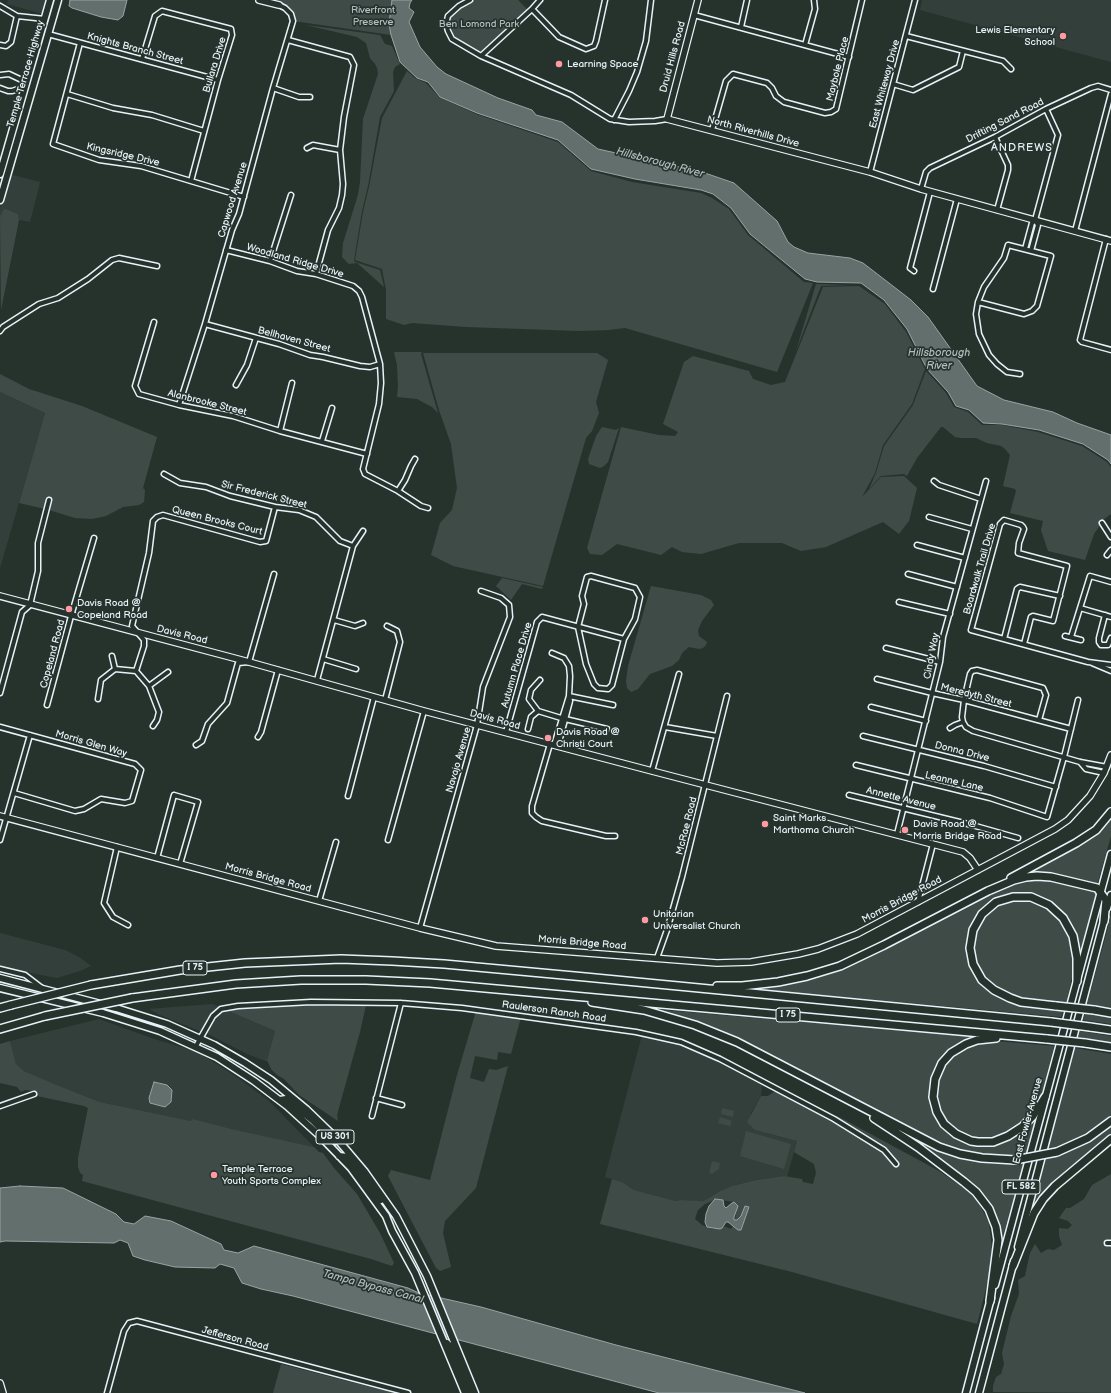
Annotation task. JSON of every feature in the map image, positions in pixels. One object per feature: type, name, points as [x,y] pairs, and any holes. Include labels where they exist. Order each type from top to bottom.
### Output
[{"type":"highway","points":[[649,984],[742,986],[778,982],[807,976],[840,966],[988,891],[1076,843],[1096,830],[1111,812]]},
{"type":"highway","points":[[988,891],[1019,879],[1037,876],[1051,876],[1098,888],[1106,900],[1104,921]]},
{"type":"highway","points":[[1077,981],[1077,958],[1073,936],[1063,918],[1050,905],[1032,897],[1011,897],[994,904],[982,914],[973,930],[970,948],[974,968],[982,980],[994,990],[1021,1002],[1111,1012]]},
{"type":"highway","name":"I 75","points":[[0,1008],[92,985],[221,965],[268,962],[392,960],[1051,1022],[1111,1030]]},
{"type":"highway","name":"I 75","points":[[0,1029],[46,1016],[132,998],[236,984],[334,979],[430,984],[1045,1039],[1111,1047]]},
{"type":"highway","points":[[532,993],[644,1010],[696,1025],[737,1042],[930,1143],[950,1151],[982,1158],[1015,1160],[1035,1157],[1057,1152],[1088,1138],[1111,1122]]},
{"type":"highway","points":[[1045,1039],[988,1038],[966,1044],[951,1053],[942,1063],[935,1079],[933,1097],[937,1112],[944,1124],[964,1138],[978,1142],[985,1142],[1001,1139],[1022,1127],[1033,1116],[1045,1097]]},
{"type":"highway","points":[[845,1099],[918,1147],[964,1182],[982,1199],[993,1217],[998,1240],[990,1301]]},
{"type":"highway","points":[[1013,1266],[1034,1213],[1043,1199],[1055,1186],[1111,1139]]},
{"type":"main road","name":"Temple Terrace Highway","points":[[0,174],[50,0]]},
{"type":"main road","name":"Temple Terrace Highway","points":[[0,200],[2,185],[58,0]]},
{"type":"main road","points":[[41,32],[48,34]]},
{"type":"main road","points":[[22,122],[22,110],[28,88],[28,84],[26,82]]},
{"type":"main road","name":"East Fowler Avenue","points":[[966,1393],[1111,854]]},
{"type":"main road","name":"FL 582","points":[[979,1393],[1111,895]]},
{"type":"main road","name":"US 301","points":[[0,978],[141,1015],[168,1024],[201,1039],[245,1063],[270,1080],[306,1109],[338,1139],[365,1172],[387,1204],[412,1246],[427,1276],[475,1393]]},
{"type":"main road","name":"US 301","points":[[0,988],[119,1017],[155,1029],[196,1046],[244,1074],[280,1100],[303,1120],[351,1168],[386,1216],[392,1231],[415,1272],[465,1393]]},
{"type":"main road","points":[[280,1100],[286,1099],[308,1116],[333,1141],[338,1139]]},
{"type":"main road","points":[[339,1156],[347,1157],[381,1200],[387,1204]]},
{"type":"main road","points":[[443,1339],[452,1348],[470,1393]]},
{"type":"street","points":[[259,0],[279,5]]},
{"type":"street","name":"North Riverhills Drive","points":[[470,0],[453,10],[448,16],[446,24],[452,39],[481,56],[571,95],[606,118],[629,122],[666,119],[712,130],[870,172],[930,192],[1108,240]]},
{"type":"street","points":[[481,56],[540,0]]},
{"type":"street","points":[[532,9],[559,37],[586,49],[594,46],[596,41],[605,0]]},
{"type":"street","points":[[614,120],[637,72],[646,41],[651,0]]},
{"type":"street","name":"Druid Hills Road","points":[[666,119],[698,0]]},
{"type":"street","points":[[740,27],[748,0]]},
{"type":"street","points":[[805,45],[815,9],[814,0]]},
{"type":"street","name":"Maybole Place","points":[[712,130],[726,81],[733,74],[767,83],[772,88],[776,96],[784,102],[825,113],[836,109],[862,0]]},
{"type":"street","name":"East Whiteway Drive","points":[[870,172],[915,0]]},
{"type":"street","name":"Capwood Avenue","points":[[179,404],[205,324],[232,230],[239,214],[272,88],[293,21],[291,14],[279,5]]},
{"type":"street","points":[[0,6],[17,16],[45,19]]},
{"type":"street","name":"Bullara Drive","points":[[142,59],[155,16],[162,11],[231,29],[232,35],[218,80],[191,181]]},
{"type":"street","points":[[694,15],[849,57]]},
{"type":"street","points":[[0,45],[6,46],[11,42],[17,16]]},
{"type":"street","name":"Knights Branch Street","points":[[48,34],[218,80]]},
{"type":"street","points":[[906,36],[1003,61],[1011,69]]},
{"type":"street","points":[[288,40],[350,57],[354,64],[344,117],[340,150],[343,184],[342,196],[339,208],[328,230],[316,274]]},
{"type":"street","name":"Kingsridge Drive","points":[[80,42],[53,144],[99,160],[141,166],[244,197]]},
{"type":"street","points":[[893,84],[913,90],[959,67],[963,51]]},
{"type":"street","points":[[0,76],[9,74],[26,82]]},
{"type":"street","name":"Drifting Sand Road","points":[[921,189],[926,172],[930,168],[995,137],[1046,109],[1095,86],[1111,90]]},
{"type":"street","points":[[0,88],[8,91],[18,88],[24,90]]},
{"type":"street","points":[[272,88],[299,97],[310,97]]},
{"type":"street","points":[[66,94],[113,108],[152,115],[204,131]]},
{"type":"street","points":[[1075,231],[1111,94]]},
{"type":"street","points":[[1025,249],[1032,223],[1035,220],[1058,135],[1046,109]]},
{"type":"street","points":[[995,137],[1008,166],[997,210]]},
{"type":"street","points":[[307,148],[314,145],[340,150]]},
{"type":"street","points":[[914,271],[910,268],[930,192]]},
{"type":"street","points":[[270,261],[291,195]]},
{"type":"street","points":[[933,289],[957,199]]},
{"type":"street","points":[[1031,251],[1038,225],[1035,220]]},
{"type":"street","points":[[1108,240],[1080,340],[1082,342],[1111,350]]},
{"type":"street","points":[[978,302],[1024,314],[1032,311],[1037,306],[1051,256],[1008,245],[1004,258],[984,287],[978,302],[976,314],[979,334],[988,355],[1007,372],[1020,374]]},
{"type":"street","name":"Woodland Ridge Drive","points":[[226,250],[270,261],[297,271],[316,274],[352,286],[359,291],[362,297],[380,364],[381,383],[379,404],[363,469],[365,474],[398,492]]},
{"type":"street","points":[[0,331],[3,327],[39,304],[58,298],[88,279],[112,260],[119,258],[157,266]]},
{"type":"street","name":"Alanbrooke Street","points":[[154,322],[135,386],[139,394],[233,416],[280,431],[367,454]]},
{"type":"street","name":"Bellhaven Street","points":[[205,324],[279,344],[310,355],[323,356],[360,366],[370,367],[380,364]]},
{"type":"street","points":[[236,385],[247,365],[256,338]]},
{"type":"street","points":[[280,431],[292,383]]},
{"type":"street","points":[[322,441],[332,408]]},
{"type":"street","points":[[415,459],[398,492],[420,506],[428,508]]},
{"type":"street","name":"Sir Frederick Street","points":[[164,474],[180,483],[206,487],[230,496],[275,507],[299,510],[316,517],[340,541],[353,546]]},
{"type":"street","points":[[934,481],[939,485],[981,500]]},
{"type":"street","name":"Cindy Way","points":[[896,834],[926,721],[940,662],[943,637],[986,481]]},
{"type":"street","points":[[0,693],[22,612],[30,605],[38,571],[38,544],[49,500]]},
{"type":"street","name":"Queen Brooks Court","points":[[138,634],[132,626],[133,618],[150,553],[151,526],[157,516],[163,515],[260,542],[266,541],[275,507]]},
{"type":"street","points":[[928,517],[972,529]]},
{"type":"street","name":"Boardwalk Trail Drive","points":[[1024,644],[1031,617],[1033,616],[1053,621],[1067,566],[1018,553],[1019,543],[1024,529],[1021,524],[1004,520],[1000,524],[971,630],[1088,662],[1111,671]]},
{"type":"street","points":[[1102,523],[1111,537]]},
{"type":"street","points":[[318,680],[322,659],[334,620],[353,546],[363,531]]},
{"type":"street","name":"Copeland Road","points":[[47,705],[94,538]]},
{"type":"street","points":[[917,545],[965,558]]},
{"type":"street","points":[[1107,555],[1111,550]]},
{"type":"street","points":[[196,745],[202,741],[208,724],[227,702],[238,664],[249,662],[274,574]]},
{"type":"street","points":[[908,574],[957,587]]},
{"type":"street","points":[[591,576],[635,588],[640,597],[634,619],[624,639],[612,685],[608,689],[598,688],[594,684],[586,664],[578,627],[584,604],[582,596],[587,577],[591,576]]},
{"type":"street","points":[[1071,638],[1090,576],[1111,581]]},
{"type":"street","points":[[1004,638],[1017,589],[1020,587],[1060,596]]},
{"type":"street","name":"Navajo Avenue","points":[[420,928],[477,725],[483,687],[510,616],[509,605],[501,598],[481,592]]},
{"type":"street","name":"Davis Road","points":[[0,596],[138,634],[318,680],[424,711],[963,852],[970,858],[978,870]]},
{"type":"street","points":[[900,602],[950,614]]},
{"type":"street","points":[[1080,608],[1111,617]]},
{"type":"street","points":[[1105,615],[1099,642],[1101,645],[1108,645],[1111,638]]},
{"type":"street","name":"Autumn Place Drive","points":[[506,732],[537,622],[542,617],[624,639]]},
{"type":"street","points":[[334,620],[355,626],[363,623]]},
{"type":"street","points":[[386,700],[400,642],[397,631],[387,626]]},
{"type":"street","points":[[136,671],[144,646],[144,640],[138,634]]},
{"type":"street","points":[[1066,636],[1081,640]]},
{"type":"street","points":[[886,648],[940,662]]},
{"type":"street","points":[[552,653],[564,658],[569,666],[569,696],[563,719],[532,806],[532,813],[542,821],[606,836],[615,836]]},
{"type":"street","points":[[112,656],[115,669]]},
{"type":"street","points":[[322,659],[356,669]]},
{"type":"street","name":"Boardwalk Trail Drive","points":[[1088,662],[1111,665]]},
{"type":"street","points":[[98,699],[102,680],[115,669],[136,671],[149,686],[159,712],[157,720],[153,726]]},
{"type":"street","points":[[258,737],[261,732],[278,670]]},
{"type":"street","points":[[1039,720],[1046,695],[1043,688],[977,670],[972,671],[964,700],[962,717],[966,727],[973,731],[1080,762],[1086,769],[1106,770]]},
{"type":"street","points":[[149,686],[168,672]]},
{"type":"street","points":[[652,771],[679,674]]},
{"type":"street","name":"Meredyth Street","points":[[877,679],[964,700],[1071,729]]},
{"type":"street","points":[[540,680],[531,690],[529,699],[538,711],[563,719],[607,729]]},
{"type":"street","points":[[569,696],[613,705]]},
{"type":"street","name":"McRae Road","points":[[657,958],[667,930],[682,877],[727,696]]},
{"type":"street","points":[[348,796],[374,697]]},
{"type":"street","points":[[1056,786],[1078,700]]},
{"type":"street","points":[[871,707],[926,721]]},
{"type":"street","points":[[388,840],[424,711]]},
{"type":"street","points":[[528,729],[531,717],[538,711]]},
{"type":"street","points":[[950,728],[963,722]]},
{"type":"street","name":"Morris Glen Way","points":[[0,727],[134,764],[141,770],[132,801],[125,803],[101,799],[84,809],[75,811],[14,793]]},
{"type":"street","points":[[665,727],[717,736]]},
{"type":"street","points":[[0,840],[3,817],[14,793],[30,735]]},
{"type":"street","name":"Donna Drive","points":[[863,736],[984,766],[1056,786]]},
{"type":"street","name":"Morris Bridge Road","points":[[3,817],[420,928],[496,946],[717,962],[743,962],[772,959],[798,954],[818,949],[857,934],[1055,829],[1068,820],[1090,796],[1106,770],[1111,755]]},
{"type":"street","name":"Leanne Lane","points":[[856,765],[911,780],[990,798],[1047,817],[1056,786]]},
{"type":"street","points":[[157,858],[174,794],[198,802],[180,864]]},
{"type":"street","name":"Annette Avenue","points":[[849,795],[972,825],[1018,838]]},
{"type":"street","points":[[319,901],[336,842]]},
{"type":"street","points":[[918,902],[933,844]]},
{"type":"street","points":[[117,847],[104,903],[113,917],[128,925]]},
{"type":"street","points":[[0,969],[25,976],[42,988]]},
{"type":"street","name":"Raulerson Ranch Road","points":[[196,1046],[213,1016],[221,1009],[230,1007],[311,1002],[401,1003],[493,1012],[636,1032],[673,1040],[720,1059],[834,1119],[884,1150],[896,1164]]},
{"type":"street","points":[[372,1116],[401,1003]]},
{"type":"street","points":[[0,1106],[34,1094]]},
{"type":"street","points":[[376,1098],[402,1105]]},
{"type":"street","name":"Jefferson Road","points":[[107,1393],[124,1331],[129,1323],[137,1321],[408,1393]]},
{"type":"street","points":[[0,1383],[3,1393]]},
{"type":"shaded area","points":[[8,0],[47,0],[43,14],[7,4]]},
{"type":"shaded area","name":"Lewis Elementary School","points":[[922,0],[1111,0],[1111,62],[920,10]]},
{"type":"shaded area","points":[[9,174],[40,182],[30,222],[19,220],[18,214],[4,208],[0,215],[0,208]]},
{"type":"shaded area","points":[[0,392],[45,413],[0,568]]},
{"type":"shaded area","points":[[0,933],[65,950],[79,957],[91,966],[57,978],[0,967]]},
{"type":"shaded area","points":[[212,1004],[221,1007],[211,1015],[202,1032],[149,1009]]},
{"type":"shaded area","points":[[226,1010],[275,1031],[267,1060],[268,1062],[247,1054],[206,1033],[214,1017]]},
{"type":"shaded area","points":[[99,1019],[154,1039],[196,1051],[237,1077],[269,1101],[314,1147],[100,1102],[24,1071],[16,1064],[10,1041]],"holes":[[[154,1082],[173,1096],[149,1098]]]},
{"type":"shaded area","points":[[642,1035],[695,1049],[722,1062],[729,1068],[762,1085],[761,1096],[751,1113],[755,1130],[797,1141],[787,1177],[784,1176],[756,1180],[732,1186],[703,1201],[676,1201],[634,1190],[622,1182],[605,1177]]},
{"type":"green space","name":"Riverfront Preserve","points":[[274,0],[392,0],[389,24],[391,35],[293,21],[291,14],[285,8],[273,4]]},
{"type":"green space","name":"Ben Lomond Park","points":[[475,0],[518,0],[528,10],[483,51],[478,52],[455,39],[452,36],[449,24],[452,14],[455,11]]},
{"type":"green space","points":[[306,25],[380,35],[385,44],[392,46],[400,64],[395,67],[393,72],[394,91],[380,117],[354,260],[355,262],[380,270],[384,287],[357,263],[349,264],[342,257],[343,243],[358,195],[360,182],[363,119],[378,74],[377,68],[370,58],[366,43],[357,37]]},
{"type":"green space","points":[[407,71],[415,78],[426,83],[439,97],[476,114],[558,142],[591,171],[632,182],[701,193],[729,209],[748,235],[804,282],[813,283],[777,372],[625,328],[580,331],[466,327],[412,323],[404,325],[386,319],[386,290],[382,269],[355,260],[382,118]]},
{"type":"green space","points":[[4,208],[18,214],[19,220],[1,310],[0,215]]},
{"type":"green space","points":[[816,284],[851,285],[821,286],[796,351]]},
{"type":"green space","points":[[859,286],[885,304],[906,332],[925,369],[912,404],[883,445],[875,473],[862,497],[881,477],[904,476],[917,488],[909,521],[899,534],[883,522],[826,547],[801,551],[782,543],[739,543],[701,554],[682,552],[672,547],[661,555],[617,544],[602,555],[590,554],[587,548],[621,427],[659,435],[675,436],[678,432],[663,424],[684,362],[693,356],[749,371],[753,379],[771,385],[785,382],[823,287]]},
{"type":"green space","points":[[394,352],[422,352],[421,354],[438,413],[432,407],[417,399],[397,397],[397,365]]},
{"type":"green space","points":[[423,353],[597,353],[608,360],[596,402],[599,413],[592,431],[586,438],[543,586],[453,566],[431,555],[440,523],[452,510],[457,488],[451,444],[439,410]]},
{"type":"green space","points":[[926,371],[946,393],[954,407],[968,412],[982,425],[1002,425],[1038,432],[1082,446],[1107,462],[1111,467],[1111,514],[1100,522],[1101,524],[1094,534],[1085,560],[1048,551],[1041,530],[1043,521],[1010,513],[1016,491],[1015,489],[1003,486],[1010,455],[1001,446],[987,443],[976,438],[955,437],[941,427],[917,458],[907,476],[904,474],[881,476],[869,489],[876,473],[884,446],[913,405]]},
{"type":"green space","points":[[0,374],[29,389],[82,406],[157,437],[143,488],[145,490],[144,502],[139,505],[123,507],[106,516],[92,519],[75,518],[49,510],[51,499],[48,498],[45,509],[19,503],[45,413],[0,392]]},
{"type":"green space","points":[[602,427],[616,430],[619,428],[608,462],[600,468],[589,464],[588,459],[596,436]]},
{"type":"green space","points":[[502,578],[543,587],[542,589],[522,584],[511,600],[496,586]]},
{"type":"green space","points":[[651,586],[701,595],[711,600],[714,605],[702,621],[698,630],[699,636],[707,642],[706,645],[699,649],[689,647],[682,653],[679,660],[672,666],[650,674],[638,689],[631,692],[627,688],[626,681],[628,666]]},
{"type":"green space","points":[[1111,816],[1111,836],[1097,885],[1022,874]]},
{"type":"green space","points":[[1042,877],[1097,891],[1080,952],[1051,904],[1011,895],[980,915],[970,961],[998,995],[1064,1009],[1061,1017],[746,989],[862,959],[1017,881]]},
{"type":"green space","points":[[1026,898],[1049,907],[1068,929],[1076,960],[1066,1004],[1019,999],[1008,996],[985,980],[973,958],[974,933],[989,910],[1007,899]]},
{"type":"green space","points":[[1111,915],[1111,1010],[1086,1007],[1103,946]]},
{"type":"green space","points":[[311,1004],[366,1005],[337,1115],[338,1121],[299,1095],[284,1079],[271,1069],[267,1060],[275,1031],[226,1010]]},
{"type":"green space","points":[[664,1010],[978,1037],[944,1058],[932,1099],[951,1132],[991,1143],[1034,1116],[1036,1119],[1026,1155],[1010,1158],[967,1153],[943,1145],[720,1030]]},
{"type":"green space","points":[[476,1011],[521,1017],[511,1054],[498,1052],[497,1060],[475,1056],[470,1078],[484,1082],[489,1069],[496,1070],[508,1066],[476,1188],[445,1221],[443,1233],[451,1267],[440,1271],[436,1268],[388,1176],[391,1170],[430,1180],[457,1075]]},
{"type":"green space","points":[[1085,1012],[1111,1016],[1111,1024],[1083,1020]]},
{"type":"green space","points":[[1080,1031],[1111,1036],[1111,1042],[1078,1037]]},
{"type":"green space","points":[[984,1040],[1054,1046],[1041,1098],[1037,1107],[1022,1126],[994,1140],[971,1139],[949,1127],[936,1103],[939,1072],[956,1052]]},
{"type":"green space","name":"Temple Terrace Youth Sports Complex","points":[[10,1041],[16,1064],[24,1071],[100,1102],[191,1121],[192,1119],[314,1147],[319,1152],[323,1153],[357,1194],[380,1233],[394,1263],[392,1266],[82,1181],[83,1175],[80,1173],[78,1167],[78,1158],[88,1108],[37,1096],[35,1091],[25,1090],[21,1092],[17,1087],[0,1083],[0,1044]]},
{"type":"green space","points":[[1075,1048],[1111,1054],[1111,1119],[1086,1136],[1065,1146],[1048,1151]]},
{"type":"green space","points":[[775,1091],[833,1120],[883,1151],[896,1166],[899,1164],[886,1149],[791,1094],[843,1119],[939,1171],[974,1195],[989,1222],[992,1250],[990,1273],[977,1324],[792,1272],[600,1224],[612,1179],[622,1182],[634,1190],[676,1201],[703,1201],[732,1186],[756,1180],[784,1176],[802,1179],[803,1182],[813,1184],[816,1173],[814,1164],[794,1152],[797,1141],[755,1130],[747,1122],[761,1096],[768,1096]],"holes":[[[716,1199],[734,1202],[737,1208],[735,1220],[742,1216],[743,1209],[749,1207],[741,1230],[738,1230],[733,1226],[731,1229],[723,1226],[720,1229],[709,1228],[702,1225],[695,1219],[698,1210],[705,1204]]]},
{"type":"green space","points":[[722,1108],[734,1111],[733,1117],[721,1114]]},
{"type":"green space","points":[[720,1117],[732,1121],[730,1126],[718,1123]]},
{"type":"green space","points":[[1111,1126],[1111,1137],[1031,1213],[1046,1159],[1069,1152],[1079,1147],[1102,1134]]},
{"type":"green space","points":[[746,1131],[791,1144],[784,1169],[740,1156]]},
{"type":"green space","points":[[901,1133],[938,1151],[959,1158],[992,1164],[1024,1163],[1000,1246],[986,1202]]},
{"type":"green space","points":[[712,1161],[720,1163],[719,1169],[712,1174],[709,1173]]},
{"type":"green space","points":[[1111,1174],[1111,1242],[1105,1242],[1105,1245],[1111,1245],[1111,1393],[993,1392],[996,1377],[1001,1374],[1004,1364],[1002,1353],[1011,1316],[1019,1294],[1018,1280],[1025,1276],[1030,1253],[1035,1244],[1041,1253],[1048,1249],[1054,1250],[1062,1245],[1059,1236],[1059,1228],[1068,1229],[1072,1225],[1068,1221],[1059,1218],[1066,1208],[1070,1208],[1084,1199],[1092,1185]]},
{"type":"green space","points":[[281,1364],[394,1393],[273,1393]]},
{"type":"water","points":[[70,0],[127,0],[123,16],[118,20],[101,17],[72,8],[69,6]]},
{"type":"water","name":"Hillsborough River","points":[[392,0],[412,0],[409,8],[414,12],[409,22],[420,47],[437,67],[446,74],[498,98],[532,110],[536,115],[562,122],[598,149],[702,172],[734,183],[777,221],[788,242],[794,247],[808,253],[850,258],[863,263],[911,300],[928,317],[977,386],[1004,400],[1053,412],[1077,423],[1111,435],[1111,464],[1108,460],[1083,444],[1039,430],[1002,424],[983,423],[969,410],[956,406],[948,392],[927,369],[907,329],[884,300],[861,283],[817,282],[805,279],[750,234],[731,208],[713,194],[701,190],[635,179],[591,169],[558,140],[477,113],[440,97],[428,82],[417,78],[400,62],[389,24]]},
{"type":"water","points":[[154,1082],[167,1085],[172,1090],[171,1102],[165,1107],[150,1103],[149,1098]]},
{"type":"water","name":"Tampa Bypass Canal","points":[[20,1186],[63,1188],[116,1214],[124,1222],[134,1224],[145,1216],[171,1221],[221,1244],[224,1250],[238,1253],[254,1246],[408,1288],[419,1293],[481,1307],[616,1345],[805,1393],[659,1393],[293,1296],[261,1289],[242,1283],[234,1268],[220,1264],[215,1268],[175,1267],[145,1260],[133,1256],[128,1243],[120,1240],[114,1243],[0,1242],[0,1188]]},
{"type":"water","points":[[715,1199],[723,1200],[726,1208],[734,1202],[738,1206],[734,1220],[737,1220],[741,1216],[745,1206],[749,1207],[741,1230],[738,1230],[728,1222],[726,1222],[720,1229],[707,1227],[705,1222],[706,1214],[709,1206]]},
{"type":"place","name":"Lewis Elementary School","points":[[1063,36]]},
{"type":"place","name":"Learning Space","points":[[559,64]]},
{"type":"place","name":"Davis Road @ Copeland Road","points":[[69,609]]},
{"type":"place","name":"Davis Road @ Christi Court","points":[[548,738]]},
{"type":"place","name":"Saint Marks Marthoma Church","points":[[765,824]]},
{"type":"place","name":"Davis Road @ Morris Bridge Road","points":[[905,830]]},
{"type":"place","name":"Unitarian Universalist Church","points":[[645,920]]},
{"type":"place","name":"Temple Terrace Youth Sports Complex","points":[[214,1175]]},
{"type":"district","name":"ANDREWS","points":[[1022,148]]}]
